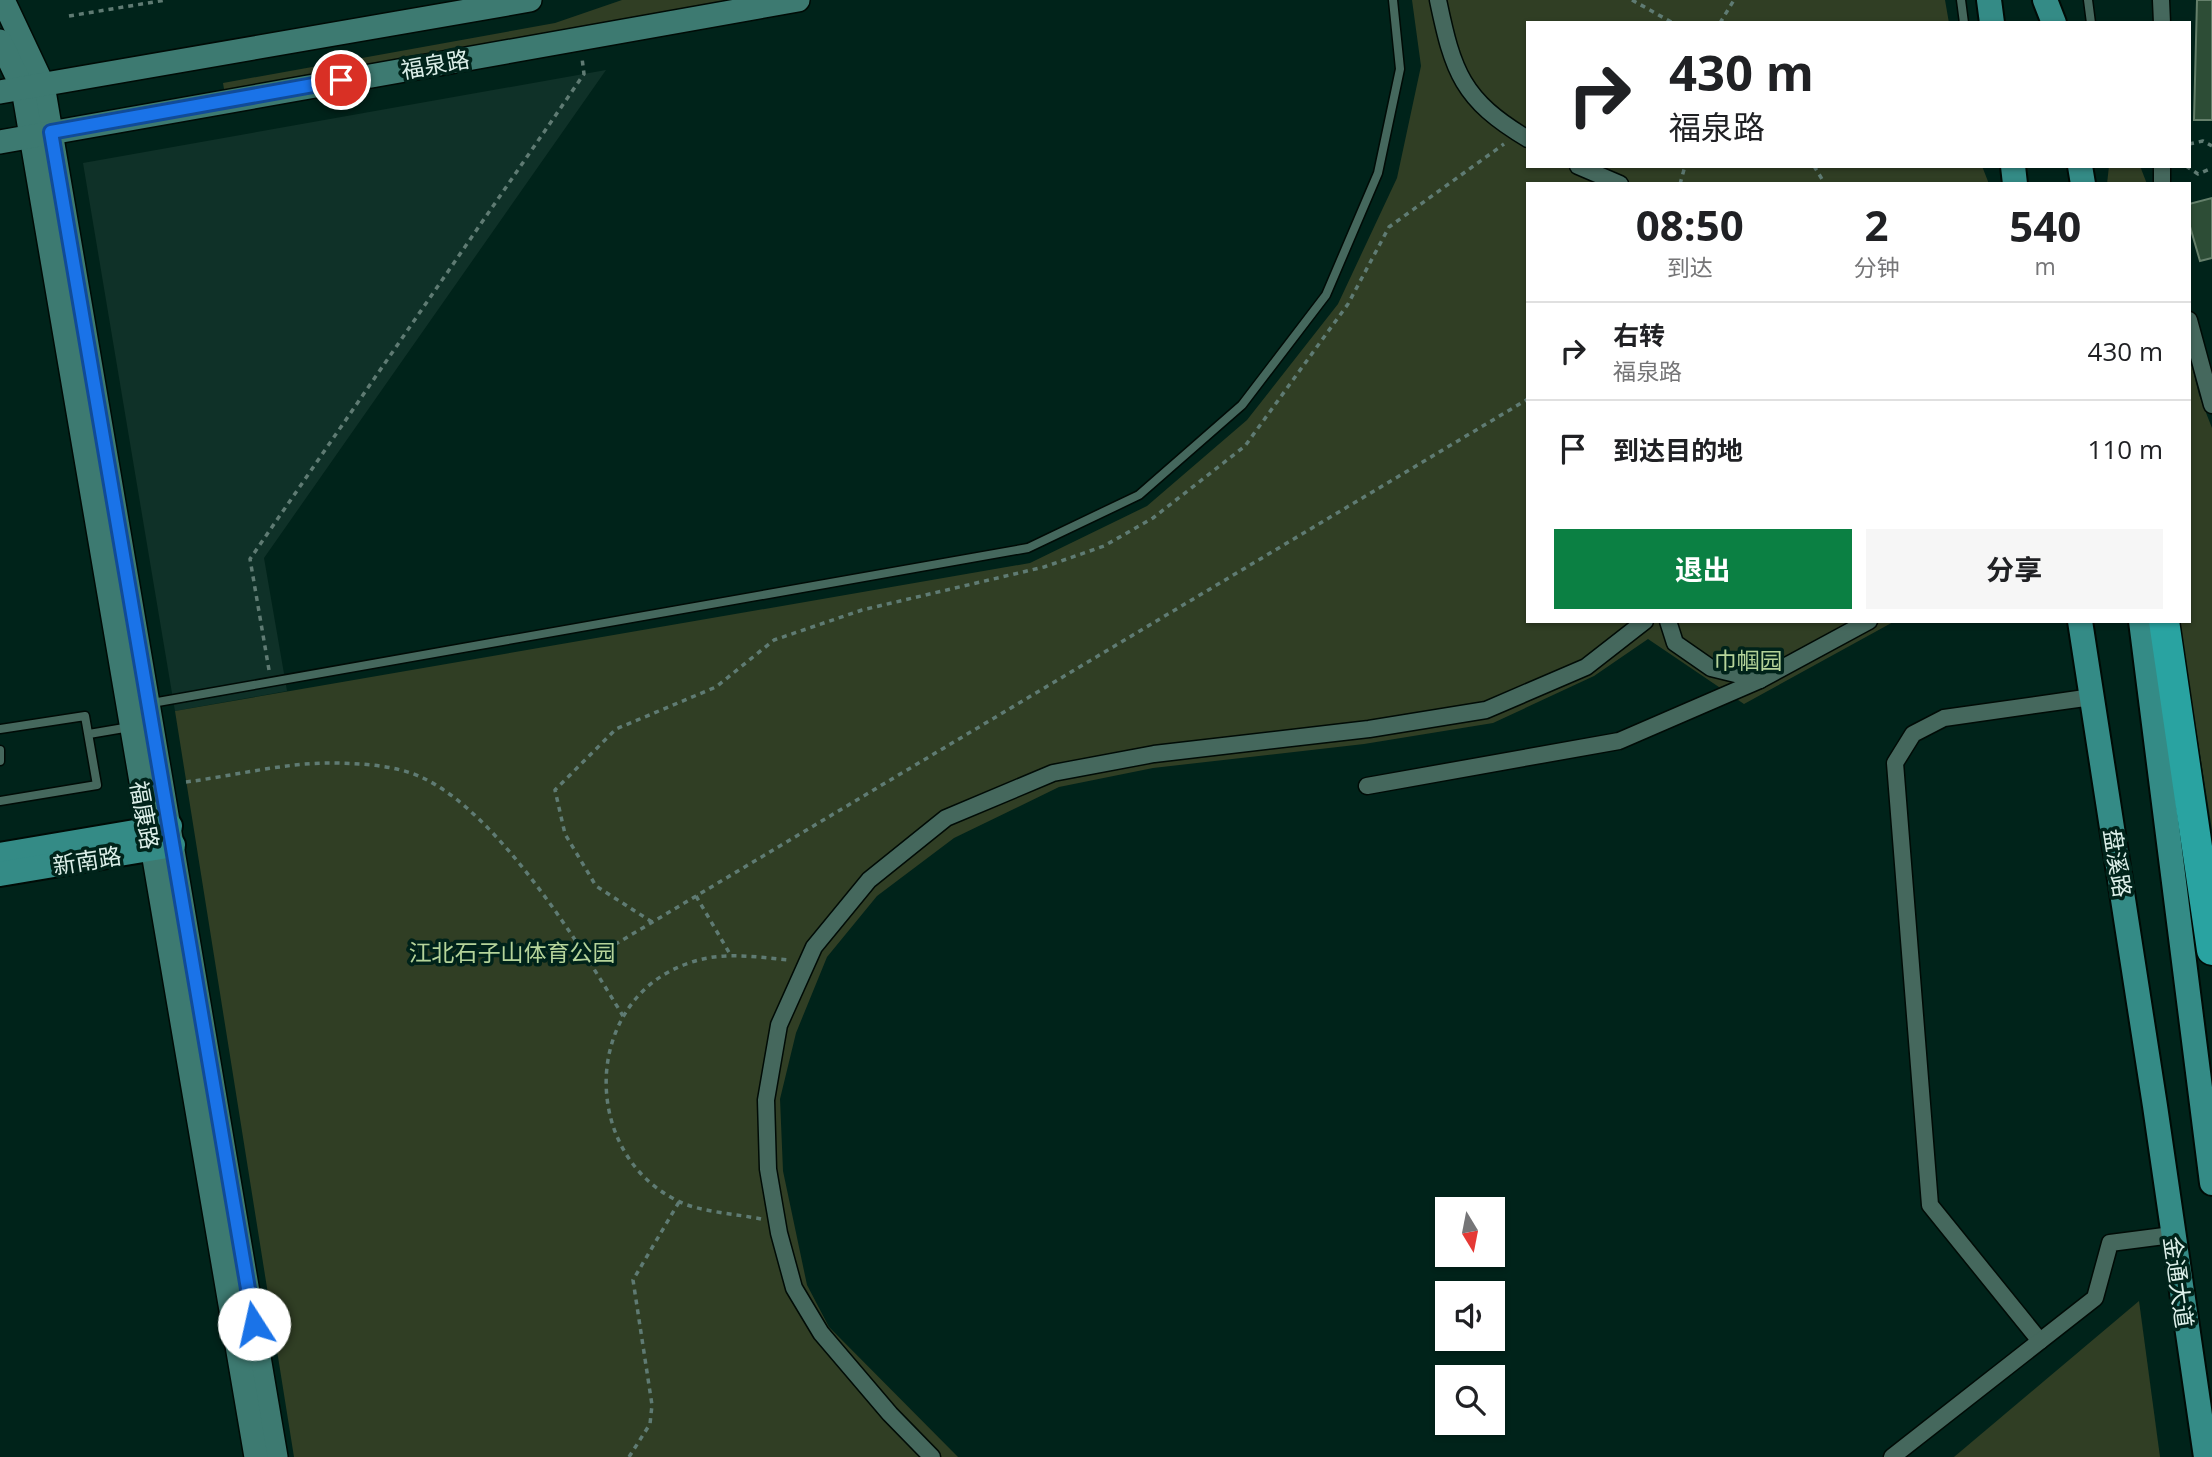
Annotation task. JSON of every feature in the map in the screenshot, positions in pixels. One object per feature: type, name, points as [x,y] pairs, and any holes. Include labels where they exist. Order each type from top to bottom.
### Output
[{"type":"highway","points":[[2164,623],[2212,950]]},
{"type":"main road","points":[[4,0],[33,87]]},
{"type":"main road","name":"福泉路","points":[[0,92],[530,0]]},
{"type":"main road","name":"福泉路","points":[[0,142],[798,0]]},
{"type":"main road","points":[[1989,0],[1992,21]]},
{"type":"main road","points":[[2045,0],[2055,21]]},
{"type":"main road","points":[[2056,0],[2056,21]]},
{"type":"main road","points":[[0,41],[33,87]]},
{"type":"main road","name":"福康路","points":[[33,87],[160,838],[256,1457]]},
{"type":"main road","name":"福康路","points":[[41,133],[130,727],[160,838],[276,1457]]},
{"type":"main road","name":"盘溪路","points":[[2080,623],[2155,1106]]},
{"type":"main road","points":[[2141,623],[2212,1183]]},
{"type":"main road","name":"新南路","points":[[0,855],[160,838]]},
{"type":"main road","name":"新南路","points":[[0,874],[160,838]]},
{"type":"main road","name":"金通大道","points":[[2155,1106],[2206,1457]]},
{"type":"street","points":[[1438,0],[1449,52],[1465,87],[1488,112],[1526,138]]},
{"type":"street","points":[[2161,0],[2162,21]]},
{"type":"street","points":[[1583,168],[1615,182]]},
{"type":"street","points":[[2191,327],[2212,405]]},
{"type":"street","points":[[932,1457],[890,1414],[821,1333],[794,1288],[777,1223],[768,1169],[766,1100],[779,1025],[814,947],[869,880],[946,818],[1053,773],[1154,754],[1368,729],[1486,710],[1586,667],[1641,623]]},
{"type":"street","points":[[1669,623],[1675,643],[1712,668],[1760,680]]},
{"type":"street","points":[[1367,786],[1619,741],[1760,680],[1866,623]]},
{"type":"street","points":[[2040,1341],[1930,1205],[1895,763],[1913,734],[1944,718],[2092,697]]},
{"type":"street","points":[[1892,1457],[2095,1298],[2110,1243],[2172,1235]]},
{"type":"lane","points":[[152,703],[1028,548],[1139,495],[1242,405],[1326,295],[1378,173],[1400,69],[1393,0]]},
{"type":"lane","points":[[1961,0],[1964,21]]},
{"type":"lane","points":[[2088,0],[2091,21]]},
{"type":"lane","points":[[0,729],[85,716],[97,785],[0,801]]},
{"type":"lane","points":[[89,734],[130,727]]},
{"type":"lane","points":[[0,750],[0,761]]},
{"type":"path","points":[[69,16],[166,0]]},
{"type":"path","points":[[1632,0],[1669,21]]},
{"type":"path","points":[[1721,21],[1734,0]]},
{"type":"path","points":[[271,682],[250,559],[584,74],[579,38]]},
{"type":"path","points":[[2191,144],[2203,141],[2212,146]]},
{"type":"path","points":[[2189,168],[2198,174],[2212,168]]},
{"type":"path","points":[[589,960],[1526,400]]},
{"type":"path","points":[[187,782],[328,763],[383,768],[422,777],[466,804],[500,840],[589,960],[623,1016]]},
{"type":"path","points":[[696,896],[730,954]]},
{"type":"path","points":[[777,1223],[679,1202],[643,1177],[617,1142],[614,1132],[605,1100],[607,1057],[623,1016],[651,984],[688,963],[730,954],[807,962]]},
{"type":"path","points":[[629,1457],[650,1424],[652,1405],[633,1280],[679,1202]]},
{"type":"shaded area","points":[[606,70],[264,558],[287,691],[175,711],[83,163]]},
{"type":"green space","points":[[622,0],[765,0],[225,95],[223,83],[555,23]]},
{"type":"green space","name":"江北石子山体育公园","points":[[1412,0],[1945,0],[1949,21],[1526,21],[1526,168],[1983,168],[1988,182],[1526,182],[1526,623],[1891,623],[1744,704],[1648,639],[1594,676],[1493,723],[1364,744],[1153,768],[1059,787],[954,838],[877,896],[827,957],[796,1033],[780,1099],[783,1171],[807,1285],[829,1327],[958,1457],[294,1457],[175,711],[1030,563],[1147,506],[1247,420],[1338,304],[1397,178],[1421,66]]},
{"type":"green space","points":[[2109,168],[2141,168],[2146,182],[2107,182]]},
{"type":"green space","points":[[2191,363],[2199,395],[2212,428],[2212,830],[2179,623],[2191,623]]},
{"type":"green space","points":[[2139,1301],[2160,1457],[1954,1457]]},
{"type":"building","points":[[2197,0],[2212,0],[2212,120],[2194,120]]},
{"type":"building","points":[[2212,198],[2212,258],[2200,261],[2191,230],[2191,203]]},
{"type":"route","points":[[254,1324],[51,132],[341,80]]},
{"type":"park label","name":"巾帼园","points":[[1748,660]]}]
